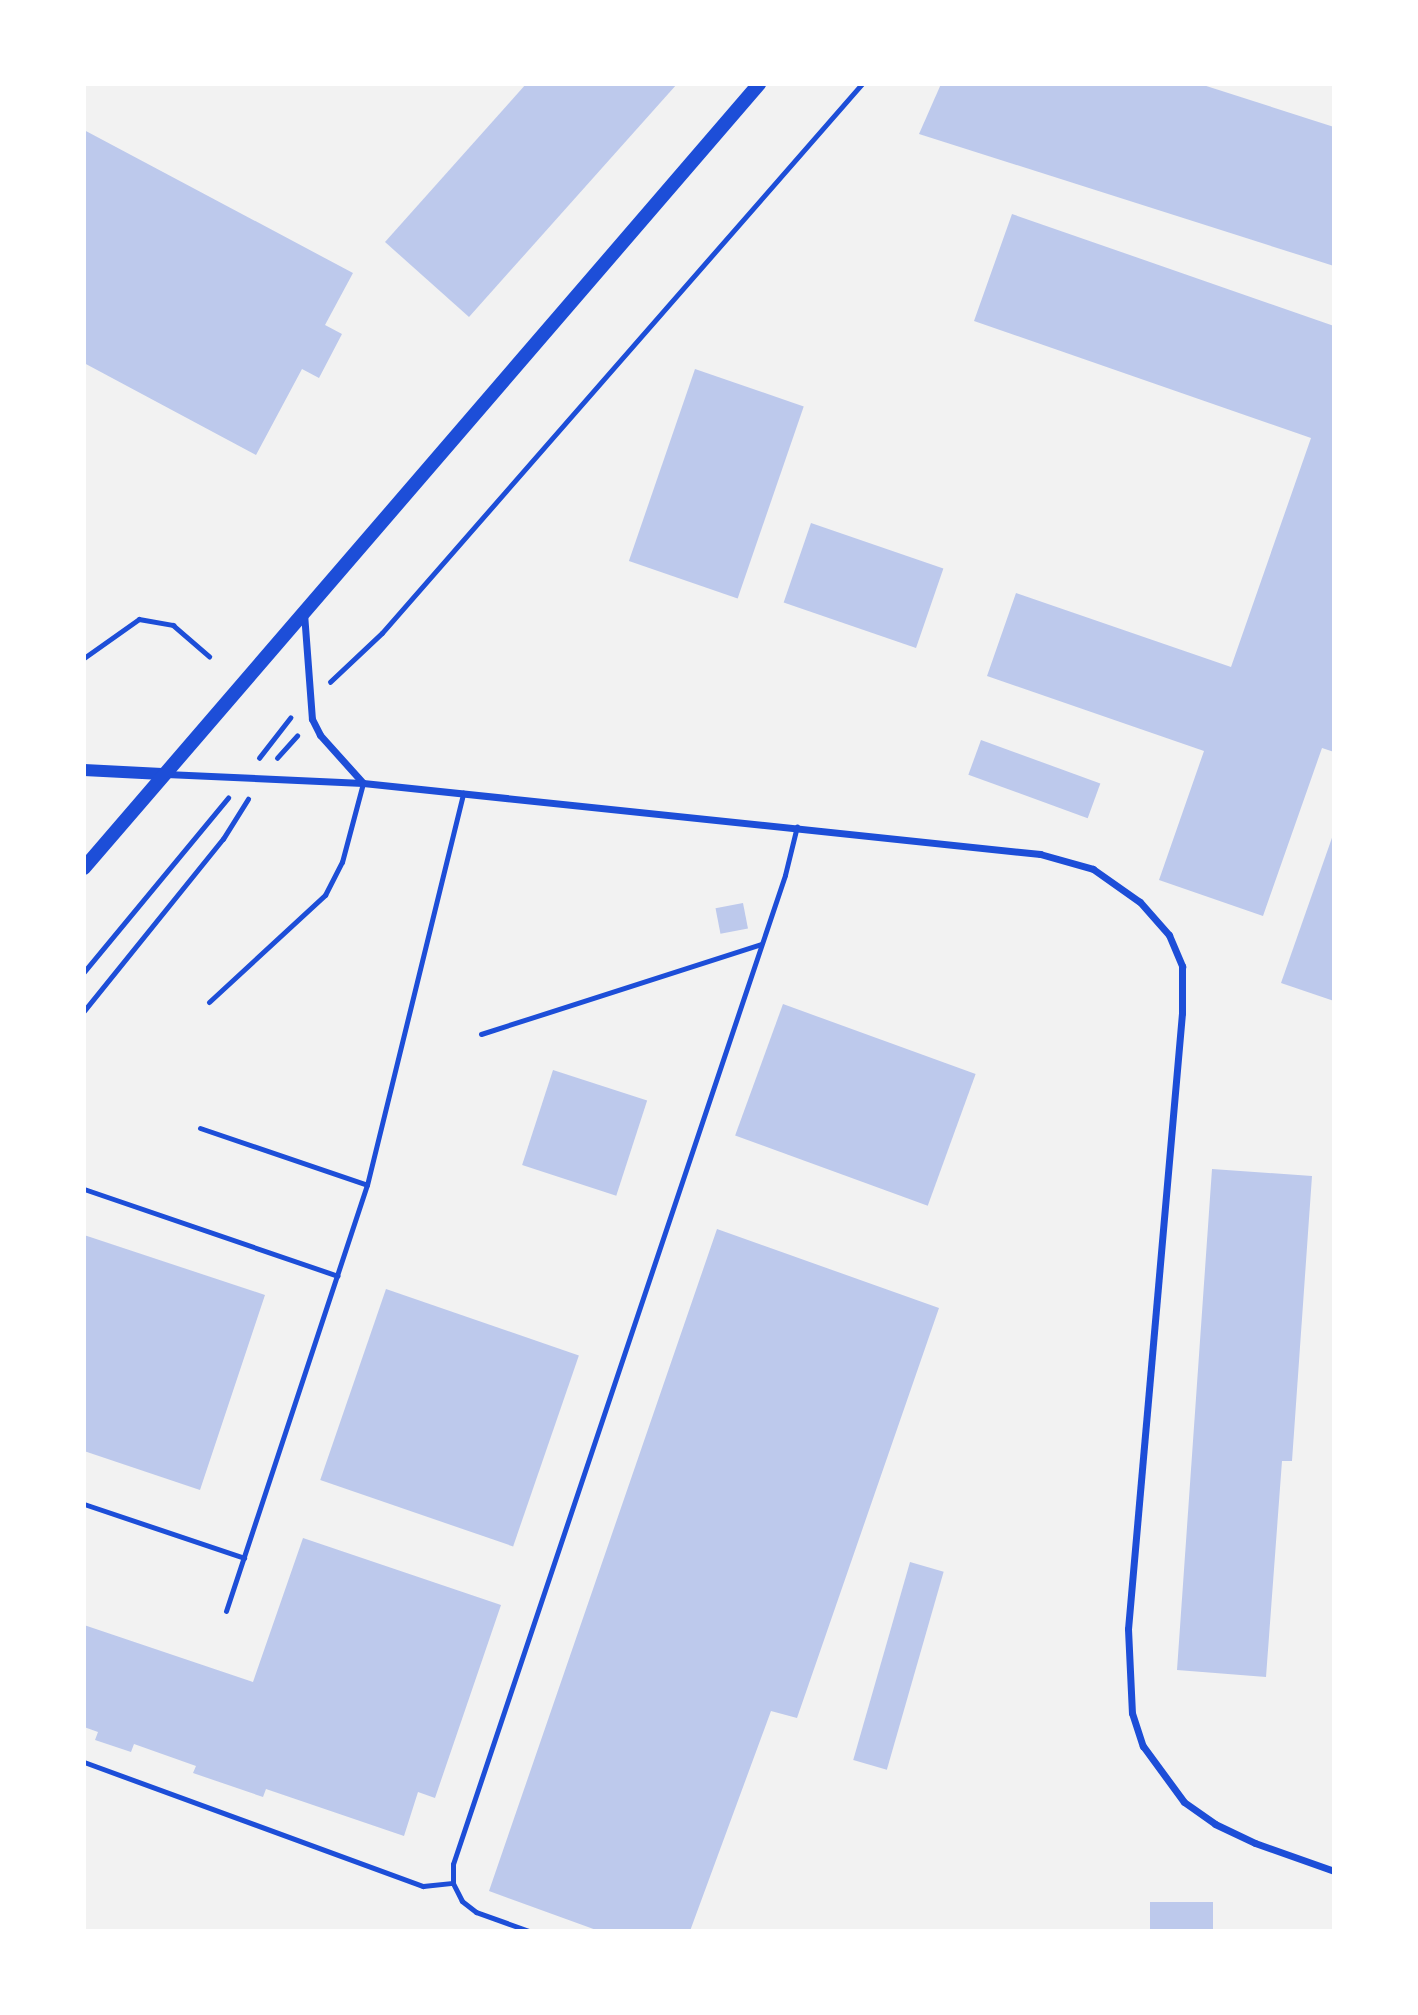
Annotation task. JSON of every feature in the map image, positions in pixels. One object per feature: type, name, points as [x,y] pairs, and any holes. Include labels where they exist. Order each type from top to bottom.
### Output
[{"type":"main road","points":[[84,869],[162,774],[759,84]]},
{"type":"street","points":[[304,612],[312,719],[320,735],[363,783]]},
{"type":"street","points":[[84,770],[363,783],[797,825],[1040,854],[1093,869],[1122,886],[1169,935],[1182,967],[1182,1013],[1128,1629],[1132,1713],[1143,1746],[1184,1802],[1215,1824],[1334,1871]]},
{"type":"lane","points":[[209,1002],[326,895],[342,862],[363,783]]},
{"type":"lane","points":[[226,1611],[367,1185],[463,793]]},
{"type":"lane","points":[[529,1931],[476,1912],[462,1901],[453,1883],[453,1864],[761,944],[797,825]]},
{"type":"lane","points":[[481,1034],[761,944]]},
{"type":"lane","points":[[200,1128],[367,1185]]},
{"type":"lane","points":[[84,1189],[338,1276]]},
{"type":"lane","points":[[84,1504],[244,1558]]},
{"type":"lane","points":[[84,1762],[423,1886],[453,1883]]},
{"type":"path","points":[[84,972],[245,778],[309,696],[332,681],[437,572],[862,84]]},
{"type":"path","points":[[84,659],[139,619],[173,625],[209,656]]},
{"type":"path","points":[[84,1011],[223,839],[257,778],[331,695],[332,681]]},
{"type":"building","points":[[526,84],[677,84],[469,317],[385,242]]},
{"type":"building","points":[[941,84],[1200,84],[1334,127],[1334,266],[919,134]]},
{"type":"building","points":[[84,130],[353,273],[325,325],[342,334],[319,378],[302,369],[256,455],[84,363]]},
{"type":"building","points":[[1012,214],[1334,326],[1334,752],[1322,748],[1263,916],[1159,880],[1204,751],[987,676],[1016,593],[1231,667],[1311,438],[974,321]]},
{"type":"building","points":[[695,369],[804,406],[738,598],[629,561]]},
{"type":"building","points":[[811,523],[943,569],[916,648],[784,602]]},
{"type":"building","points":[[981,740],[1100,783],[1088,818],[968,775]]},
{"type":"building","points":[[1334,832],[1334,1001],[1281,983]]},
{"type":"building","points":[[743,903],[748,929],[720,934],[716,908]]},
{"type":"building","points":[[783,1004],[976,1074],[928,1206],[735,1136]]},
{"type":"building","points":[[553,1070],[647,1101],[616,1196],[522,1165]]},
{"type":"building","points":[[1212,1169],[1312,1176],[1292,1461],[1282,1461],[1266,1677],[1177,1670]]},
{"type":"building","points":[[717,1229],[939,1308],[797,1718],[771,1711],[690,1931],[599,1931],[489,1891]]},
{"type":"building","points":[[84,1235],[265,1295],[200,1490],[84,1451]]},
{"type":"building","points":[[386,1289],[579,1355],[513,1546],[320,1480]]},
{"type":"building","points":[[303,1538],[501,1605],[435,1798],[418,1792],[404,1836],[266,1789],[263,1797],[193,1773],[196,1766],[134,1744],[131,1752],[95,1740],[98,1732],[84,1727],[84,1625],[253,1682]]},
{"type":"building","points":[[910,1562],[944,1572],[887,1770],[853,1760]]},
{"type":"building","points":[[1150,1902],[1213,1902],[1213,1931],[1150,1931]]}]
